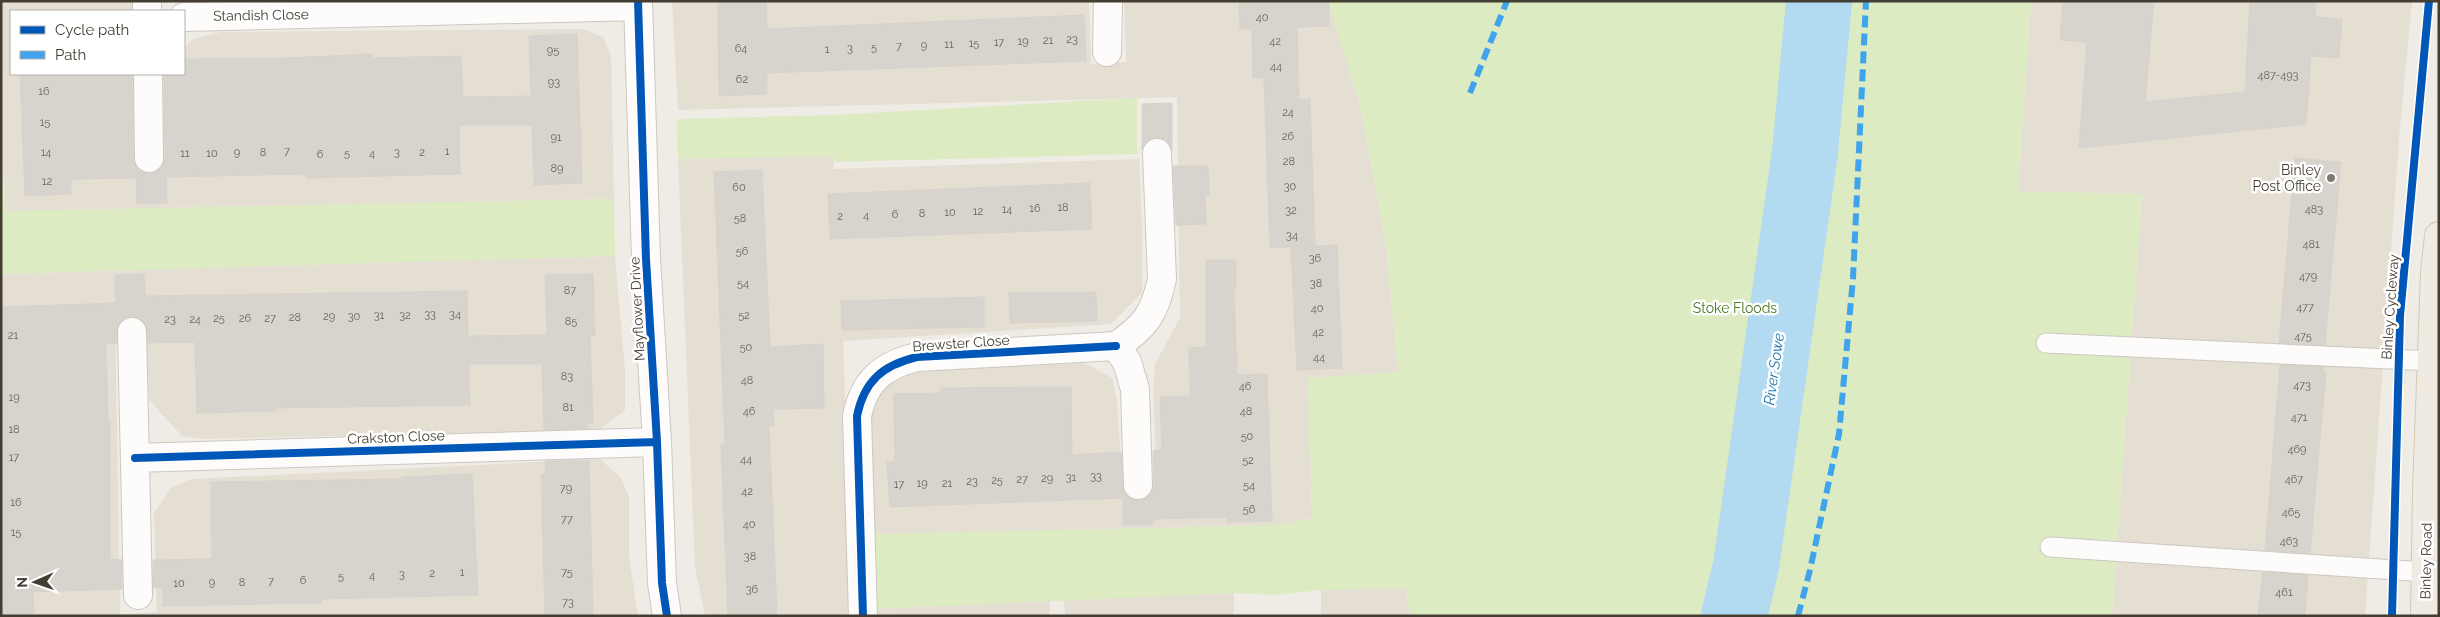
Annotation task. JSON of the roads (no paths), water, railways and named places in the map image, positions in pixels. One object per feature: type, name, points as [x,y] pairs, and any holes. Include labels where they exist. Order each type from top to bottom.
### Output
[{"type":"main road","name":"Binley Road","points":[[2425,616],[2435,273],[2439,236]]},
{"type":"street","points":[[1107,52],[1108,1]]},
{"type":"street","name":"Standish Close","points":[[185,17],[638,4]]},
{"type":"street","name":"Mayflower Drive","points":[[638,4],[646,259],[657,442],[662,583],[667,616]]},
{"type":"street","points":[[148,75],[149,158]]},
{"type":"street","points":[[1138,485],[1135,389],[1127,362],[1116,346],[1145,324],[1159,292],[1162,279],[1157,153]]},
{"type":"street","points":[[132,332],[138,595]]},
{"type":"street","name":"Brewster Close","points":[[863,616],[857,416],[861,398],[870,382],[884,370],[899,361],[917,357],[1116,346]]},
{"type":"street","name":"Crakston Close","points":[[135,458],[657,442]]},
{"type":"lane","points":[[2046,343],[2432,361]]},
{"type":"lane","points":[[2050,547],[2426,572]]},
{"type":"waterway","name":"River Sowe","points":[[1734,616],[1746,566],[1805,152],[1819,1]]},
{"type":"place","name":"Binley Post Office","points":[[2331,178]]},
{"type":"park label","name":"Stoke Floods","points":[[1735,308]]}]
